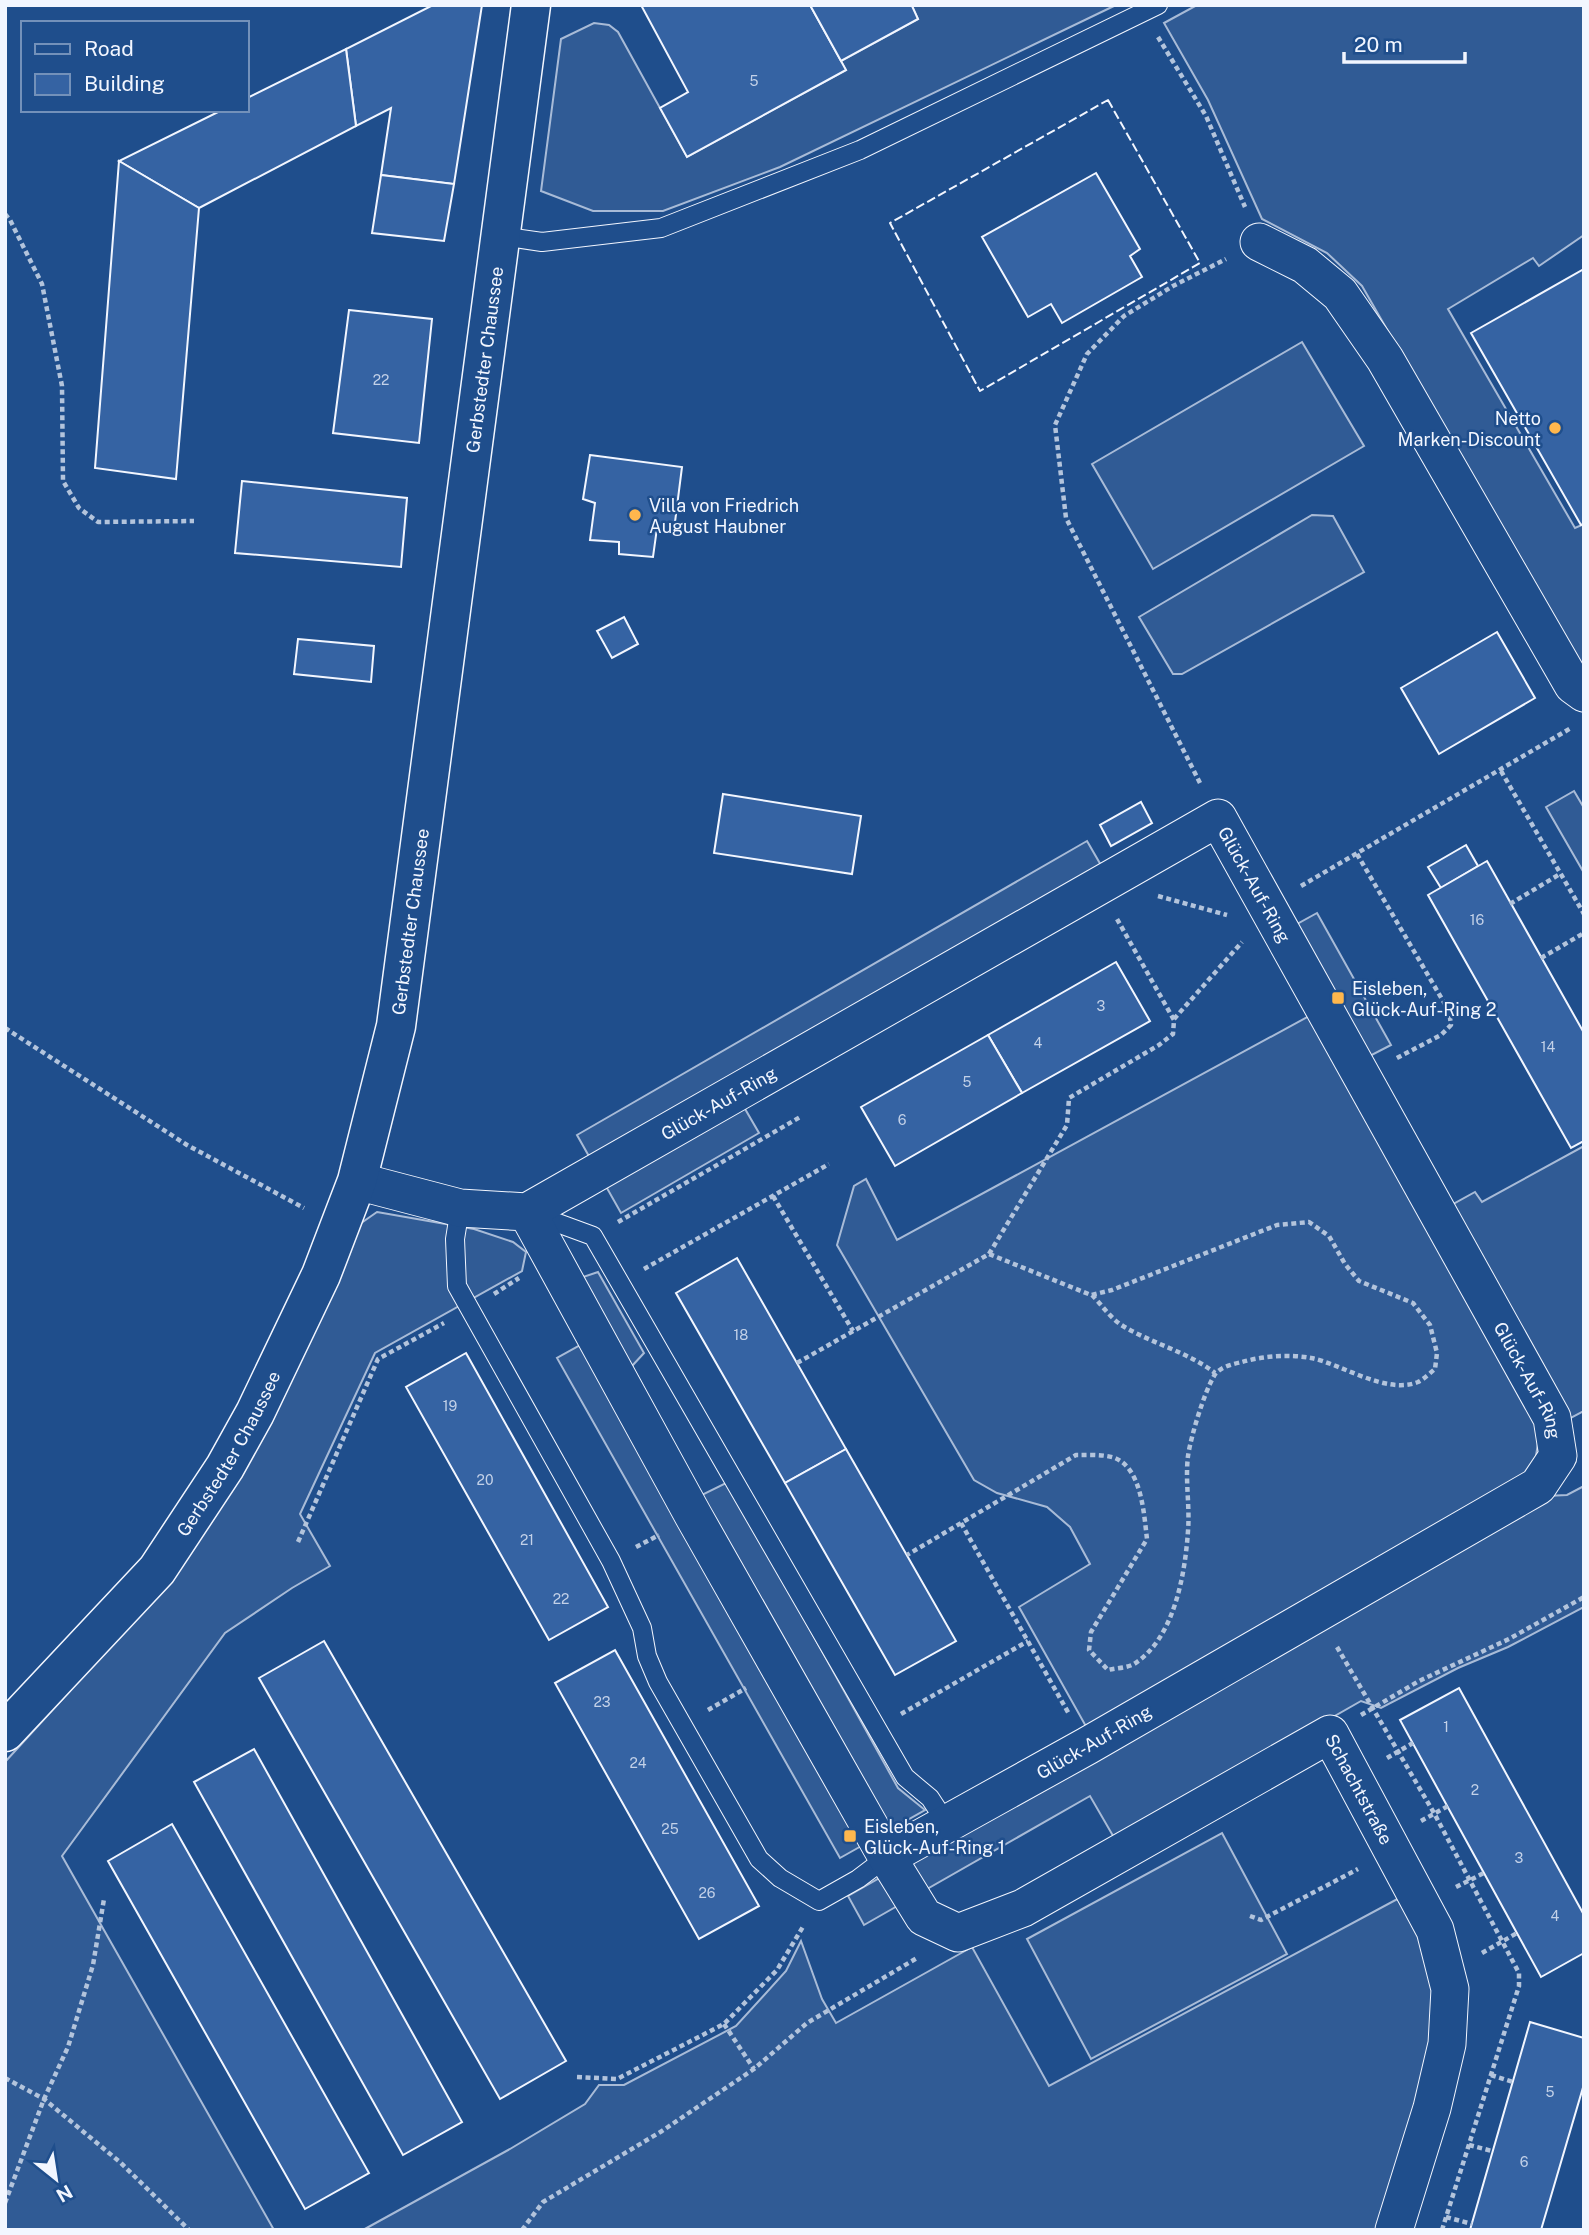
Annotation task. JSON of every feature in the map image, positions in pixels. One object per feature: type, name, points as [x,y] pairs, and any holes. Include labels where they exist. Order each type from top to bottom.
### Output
[{"type":"main road","name":"Gerbstedter Chaussee","points":[[5,1732],[157,1570],[225,1466],[255,1413],[321,1275],[357,1181],[396,1026],[531,5]]},
{"type":"street","points":[[1259,242],[1305,265],[1340,294],[1385,359],[1573,685],[1579,710]]},
{"type":"street","name":"Glück-Auf-Ring","points":[[527,1212],[1217,818],[1552,1418],[1558,1456],[1538,1486],[1087,1746],[887,1857]]},
{"type":"street","points":[[357,1181],[460,1208],[527,1212],[693,1516],[887,1857],[924,1917],[958,1933]]},
{"type":"street","name":"Schachtstraße","points":[[958,1933],[1023,1908],[1330,1734],[1435,1930],[1450,1989],[1447,2044],[1432,2108],[1394,2230]]},
{"type":"lane","points":[[501,236],[542,242],[661,228],[860,150],[1151,9]]},
{"type":"lane","points":[[460,1208],[455,1239],[457,1286],[611,1561],[637,1617],[647,1656],[658,1682],[759,1859],[779,1878],[819,1900],[858,1879],[887,1857]]},
{"type":"lane","points":[[527,1212],[593,1236],[905,1777],[930,1798],[947,1824]]},
{"type":"path","points":[[1151,9],[1206,116],[1259,242],[1173,286],[1124,316],[1087,354],[1055,425],[1066,518],[1217,818]]},
{"type":"path","points":[[5,214],[42,284],[62,386],[64,481],[79,508],[98,522],[194,521]]},
{"type":"path","points":[[1105,883],[1241,919],[1502,771],[1579,710]]},
{"type":"path","points":[[1502,771],[1584,914]]},
{"type":"path","points":[[1357,854],[1449,1010],[1451,1025],[1440,1035],[1362,1078]]},
{"type":"path","points":[[1510,904],[1560,874]]},
{"type":"path","points":[[797,1363],[989,1254],[1067,1125],[1069,1098],[1173,1034],[1174,1020],[1105,883]]},
{"type":"path","points":[[1174,1020],[1248,935],[1266,906]]},
{"type":"path","points":[[1541,958],[1584,933]]},
{"type":"path","points":[[5,1028],[187,1145],[339,1227]]},
{"type":"path","points":[[593,1236],[802,1116]]},
{"type":"path","points":[[621,1282],[829,1164]]},
{"type":"path","points":[[773,1196],[853,1331]]},
{"type":"path","points":[[907,1555],[1076,1455],[1116,1459],[1132,1473],[1141,1501],[1147,1539],[1091,1632],[1089,1650],[1108,1670],[1132,1665],[1151,1648],[1171,1620],[1188,1531],[1188,1456],[1203,1401],[1215,1373],[1252,1359],[1288,1356],[1311,1358],[1375,1381],[1403,1384],[1418,1382],[1435,1370],[1437,1353],[1430,1325],[1413,1303],[1359,1281],[1345,1264],[1329,1236],[1309,1222],[1277,1225],[1112,1290],[1091,1295]]},
{"type":"path","points":[[989,1254],[1091,1295],[1120,1324],[1154,1343],[1198,1360],[1215,1373]]},
{"type":"path","points":[[298,1542],[378,1359],[552,1259]]},
{"type":"path","points":[[611,1561],[693,1516]]},
{"type":"path","points":[[961,1522],[1087,1746]]},
{"type":"path","points":[[1330,1734],[1419,1681],[1509,1639],[1584,1597]]},
{"type":"path","points":[[876,1728],[1028,1642]]},
{"type":"path","points":[[682,1725],[780,1668]]},
{"type":"path","points":[[1250,1916],[1261,1920],[1393,1850]]},
{"type":"path","points":[[5,2203],[44,2099],[68,2047],[89,1976],[104,1899]]},
{"type":"path","points":[[578,2077],[617,2078],[724,2024],[778,1970],[819,1900]]},
{"type":"path","points":[[522,2230],[543,2202],[662,2131],[754,2069],[807,2023],[958,1933]]},
{"type":"path","points":[[724,2024],[754,2069]]},
{"type":"path","points":[[1491,2075],[1513,2082]]},
{"type":"path","points":[[5,2078],[44,2099],[121,2163],[189,2230]]},
{"type":"path","points":[[1469,2145],[1492,2151]]},
{"type":"path","points":[[1446,2217],[1472,2224]]},
{"type":"shaded area","points":[[1116,5],[780,167],[663,211],[593,211],[541,191],[561,39],[594,23],[609,25],[618,32],[687,157],[846,70],[841,61],[918,19],[912,6]]},
{"type":"shaded area","points":[[1197,5],[1584,5],[1584,235],[1539,266],[1533,258],[1448,309],[1575,528],[1584,524],[1584,673],[1362,286],[1327,253],[1262,219],[1208,100],[1164,23]]},
{"type":"shaded area","points":[[1302,342],[1364,446],[1153,569],[1092,464]]},
{"type":"shaded area","points":[[1312,515],[1333,516],[1364,572],[1182,674],[1173,674],[1139,617]]},
{"type":"shaded area","points":[[1574,791],[1584,808],[1584,873],[1546,807]]},
{"type":"shaded area","points":[[1087,841],[1102,867],[730,1083],[759,1133],[621,1213],[577,1135]]},
{"type":"shaded area","points":[[1317,913],[1391,1045],[1364,1059],[1290,928]]},
{"type":"shaded area","points":[[1311,1015],[1540,1431],[1535,1462],[1509,1492],[1088,1730],[1019,1607],[1090,1564],[1070,1527],[1047,1507],[997,1493],[974,1480],[837,1245],[854,1186],[866,1179],[897,1240]]},
{"type":"shaded area","points":[[1584,1146],[1584,1411],[1567,1420],[1448,1207],[1475,1192],[1482,1202]]},
{"type":"shaded area","points":[[377,1212],[474,1229],[513,1242],[526,1252],[522,1271],[375,1353],[300,1514],[330,1566],[225,1633],[62,1856],[274,2230],[5,2230],[5,1762],[70,1691],[357,1226]]},
{"type":"shaded area","points":[[598,1272],[644,1353],[632,1366],[702,1495],[728,1482],[898,1788],[925,1810],[840,1858],[557,1358],[609,1329],[580,1278]]},
{"type":"shaded area","points":[[1584,1486],[1584,1607],[1381,1708],[1361,1701],[1116,1841],[1090,1796],[864,1925],[848,1896],[1546,1496],[1567,1495]]},
{"type":"shaded area","points":[[1222,1833],[1287,1954],[1091,2059],[1027,1939]]},
{"type":"shaded area","points":[[1403,1896],[1429,1962],[1438,2015],[1427,2083],[1378,2230],[363,2230],[510,2149],[585,2104],[599,2085],[624,2085],[736,2026],[786,1971],[801,1941],[822,1999],[836,2023],[972,1947],[1049,2086]]},
{"type":"building","points":[[433,5],[482,5],[454,184],[381,175],[391,108],[356,126],[346,49]]},
{"type":"building","points":[[641,5],[810,5],[846,70],[687,157],[660,108],[688,92]]},
{"type":"building","points":[[810,5],[914,5],[912,6],[918,19],[841,61]]},
{"type":"building","points":[[346,49],[356,126],[199,208],[119,161],[218,112],[248,112],[248,98]]},
{"type":"building","points":[[119,161],[199,208],[176,479],[95,468]]},
{"type":"building","points":[[1096,173],[1140,249],[1130,256],[1142,277],[1062,323],[1051,304],[1028,317],[982,237]]},
{"type":"building","points":[[381,175],[454,184],[444,241],[372,233]]},
{"type":"building","name":"Netto Marken-Discount","points":[[1584,269],[1584,524],[1581,525],[1471,333]]},
{"type":"building","points":[[349,310],[432,319],[419,443],[333,433]]},
{"type":"building","name":"Villa von Friedrich August Haubner","points":[[590,455],[682,467],[674,530],[657,528],[653,557],[619,554],[619,542],[590,540],[595,503],[583,499]]},
{"type":"building","points":[[242,481],[407,498],[401,567],[235,553]]},
{"type":"building","points":[[624,617],[638,644],[612,658],[597,631]]},
{"type":"building","points":[[1497,632],[1535,698],[1439,754],[1401,688]]},
{"type":"building","points":[[298,639],[374,646],[371,682],[294,674]]},
{"type":"building","points":[[723,794],[861,816],[852,874],[714,853]]},
{"type":"building","points":[[1141,802],[1152,823],[1111,846],[1100,825]]},
{"type":"building","points":[[1466,845],[1478,866],[1441,888],[1428,867]]},
{"type":"building","points":[[1487,861],[1584,1033],[1584,1141],[1571,1148],[1428,895]]},
{"type":"building","points":[[1116,962],[1150,1021],[1022,1093],[988,1035]]},
{"type":"building","points":[[988,1035],[1022,1093],[895,1166],[861,1107]]},
{"type":"building","points":[[737,1258],[846,1449],[785,1483],[676,1293]]},
{"type":"building","points":[[466,1353],[608,1607],[549,1640],[406,1387]]},
{"type":"building","points":[[846,1449],[956,1641],[895,1675],[785,1483]]},
{"type":"building","points":[[324,1641],[566,2061],[500,2099],[259,1678]]},
{"type":"building","points":[[615,1650],[759,1906],[699,1939],[555,1683]]},
{"type":"building","points":[[1459,1688],[1584,1915],[1584,1953],[1541,1977],[1400,1720]]},
{"type":"building","points":[[254,1749],[462,2122],[403,2155],[194,1782]]},
{"type":"building","points":[[172,1824],[369,2173],[305,2209],[108,1861]]},
{"type":"building","points":[[1530,2022],[1584,2038],[1584,2084],[1541,2230],[1470,2230]]},
{"type":"fence","points":[[1108,100],[1200,263],[980,391],[890,223],[1108,100]]},
{"type":"place","name":"Netto Marken-Discount","points":[[1555,428]]},
{"type":"place","name":"Villa von Friedrich August Haubner","points":[[635,515]]},
{"type":"place","name":"Eisleben, Glück-Auf-Ring 2","points":[[1338,998]]},
{"type":"place","name":"Eisleben, Glück-Auf-Ring 1","points":[[850,1836]]}]
